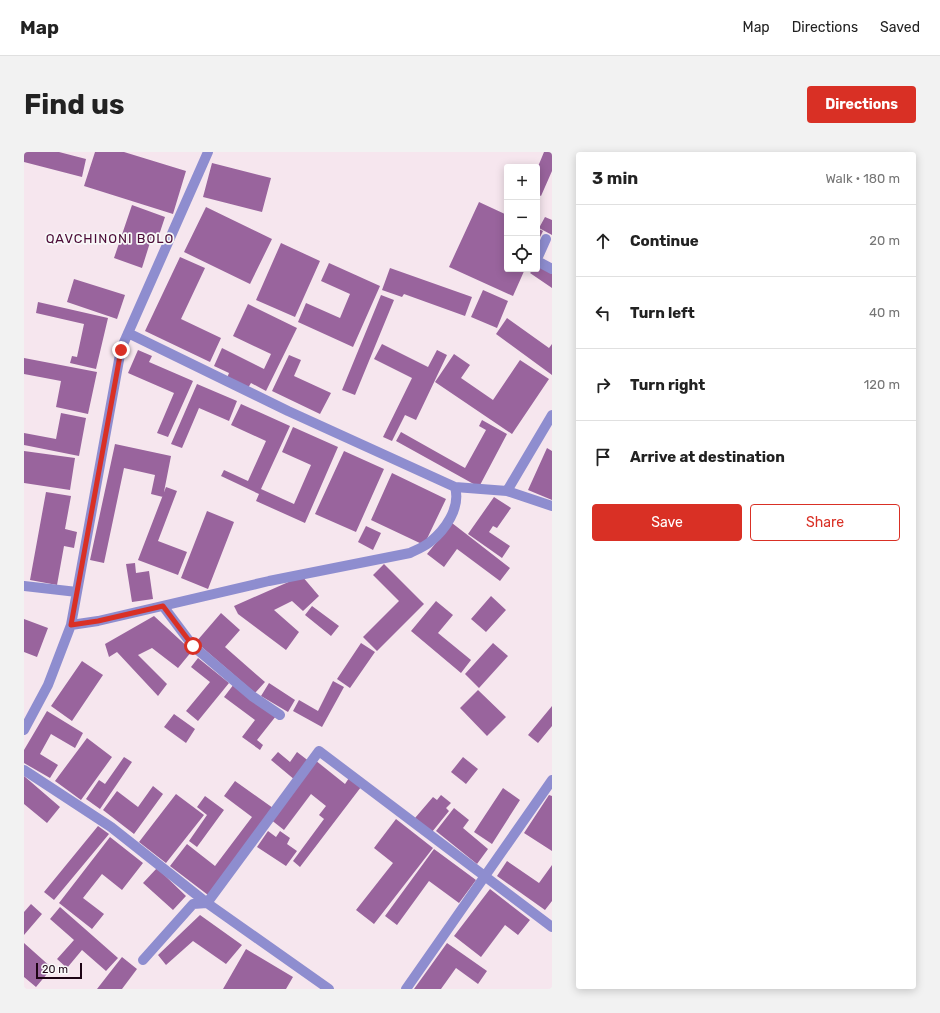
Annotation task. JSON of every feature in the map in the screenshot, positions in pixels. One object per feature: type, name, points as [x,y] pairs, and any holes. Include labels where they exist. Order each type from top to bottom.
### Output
[{"type":"street","points":[[24,730],[48,685],[71,625],[121,350],[208,152]]},
{"type":"street","points":[[540,253],[546,239]]},
{"type":"street","points":[[540,262],[552,269]]},
{"type":"street","points":[[128,333],[288,411],[455,487],[507,491],[552,506]]},
{"type":"street","points":[[507,491],[552,415]]},
{"type":"street","points":[[71,625],[98,621],[269,581],[410,553],[429,543],[446,524],[455,508],[457,495],[455,487]]},
{"type":"street","points":[[24,586],[77,592]]},
{"type":"street","points":[[163,606],[193,646],[252,696],[280,715]]},
{"type":"street","points":[[143,960],[193,904],[207,903],[319,751],[552,927]]},
{"type":"street","points":[[24,770],[111,827],[207,903],[329,989]]},
{"type":"street","points":[[406,989],[552,780]]},
{"type":"building","points":[[24,152],[59,152],[86,159],[82,177],[24,162]]},
{"type":"building","points":[[95,152],[124,152],[186,171],[173,214],[84,186]]},
{"type":"building","points":[[544,152],[552,152],[552,171],[541,196],[540,196],[539,164]]},
{"type":"building","points":[[212,163],[271,178],[262,212],[203,197]]},
{"type":"building","points":[[479,202],[504,214],[504,272],[524,272],[513,296],[449,267]]},
{"type":"building","points":[[132,205],[165,217],[159,235],[153,233],[142,268],[114,258]]},
{"type":"building","points":[[206,207],[272,239],[250,284],[184,252]]},
{"type":"building","points":[[545,217],[552,220],[552,235],[540,229]]},
{"type":"building","points":[[540,230],[543,231],[540,237]]},
{"type":"building","points":[[281,243],[320,261],[295,317],[256,300]]},
{"type":"building","points":[[180,257],[205,268],[181,319],[221,338],[210,362],[145,331]]},
{"type":"building","points":[[329,263],[380,286],[353,347],[298,322],[306,303],[340,318],[350,294],[321,281]]},
{"type":"building","points":[[540,267],[552,274],[552,288],[530,273],[540,272]]},
{"type":"building","points":[[390,268],[472,297],[465,316],[404,294],[402,297],[382,290]]},
{"type":"building","points":[[74,279],[125,295],[117,319],[67,302]]},
{"type":"building","points":[[483,290],[508,301],[497,328],[471,317]]},
{"type":"building","points":[[381,295],[394,300],[355,395],[342,390]]},
{"type":"building","points":[[38,302],[108,318],[96,369],[70,363],[72,356],[77,357],[84,324],[36,313]]},
{"type":"building","points":[[248,304],[297,328],[266,391],[251,383],[248,388],[227,378],[229,373],[214,366],[222,348],[264,369],[271,354],[233,336]]},
{"type":"building","points":[[507,318],[549,348],[552,344],[552,375],[496,334]]},
{"type":"building","points":[[382,344],[428,367],[437,350],[447,355],[416,420],[405,415],[392,441],[383,437],[412,378],[374,359]]},
{"type":"building","points":[[138,350],[152,356],[149,362],[193,381],[168,437],[157,433],[174,393],[128,373]]},
{"type":"building","points":[[454,354],[470,365],[461,378],[493,400],[520,360],[549,379],[512,434],[435,382]]},
{"type":"building","points":[[289,355],[301,360],[294,376],[331,393],[320,414],[272,391]]},
{"type":"building","points":[[24,358],[97,372],[88,414],[56,407],[61,381],[24,374]]},
{"type":"building","points":[[197,384],[237,401],[229,421],[199,408],[182,448],[171,444]]},
{"type":"building","points":[[241,404],[290,426],[261,489],[294,504],[311,465],[282,452],[293,427],[338,447],[305,523],[256,501],[259,494],[221,476],[224,470],[248,481],[266,441],[231,425]]},
{"type":"building","points":[[61,413],[86,418],[79,456],[24,445],[24,433],[56,439]]},
{"type":"building","points":[[482,420],[507,434],[479,487],[396,441],[401,432],[465,468],[486,430],[479,426]]},
{"type":"building","points":[[115,444],[171,456],[163,497],[151,494],[155,475],[124,468],[104,563],[90,560]]},
{"type":"building","points":[[547,448],[552,451],[552,500],[528,490]]},
{"type":"building","points":[[24,451],[75,458],[70,490],[24,483]]},
{"type":"building","points":[[344,451],[384,469],[356,532],[315,514]]},
{"type":"building","points":[[392,473],[446,499],[424,545],[371,520]]},
{"type":"building","points":[[166,487],[177,491],[158,541],[187,552],[178,575],[138,560]]},
{"type":"building","points":[[46,492],[71,496],[65,529],[77,532],[74,548],[64,546],[57,585],[30,580]]},
{"type":"building","points":[[494,497],[511,508],[497,528],[493,526],[489,532],[510,546],[502,558],[468,534]]},
{"type":"building","points":[[207,511],[234,522],[208,589],[181,578]]},
{"type":"building","points":[[452,523],[510,568],[500,581],[457,549],[444,567],[427,554]]},
{"type":"building","points":[[366,526],[381,533],[373,550],[358,542]]},
{"type":"building","points":[[135,563],[136,573],[149,571],[153,599],[132,602],[126,564]]},
{"type":"building","points":[[384,564],[424,604],[377,651],[363,637],[399,601],[373,575]]},
{"type":"building","points":[[302,576],[319,596],[303,611],[292,601],[274,610],[299,632],[286,650],[238,614],[234,606]]},
{"type":"building","points":[[491,596],[506,610],[486,632],[471,619]]},
{"type":"building","points":[[436,601],[453,615],[438,633],[471,660],[461,673],[411,631]]},
{"type":"building","points":[[312,606],[339,626],[331,636],[305,615]]},
{"type":"building","points":[[221,613],[240,630],[225,647],[265,682],[255,693],[196,642]]},
{"type":"building","points":[[154,616],[192,651],[178,668],[152,648],[138,655],[167,684],[158,696],[117,652],[109,657],[105,644]]},
{"type":"building","points":[[24,619],[48,628],[37,657],[24,652]]},
{"type":"building","points":[[361,643],[375,652],[350,688],[337,679]]},
{"type":"building","points":[[493,643],[508,656],[479,688],[465,674]]},
{"type":"building","points":[[198,658],[229,683],[198,721],[186,711],[210,682],[191,667]]},
{"type":"building","points":[[82,661],[103,675],[72,721],[51,706]]},
{"type":"building","points":[[333,681],[344,687],[322,727],[293,711],[299,700],[318,711]]},
{"type":"building","points":[[269,683],[295,700],[288,712],[261,696]]},
{"type":"building","points":[[234,684],[276,716],[257,740],[263,745],[260,750],[242,737],[255,720],[224,697]]},
{"type":"building","points":[[478,690],[506,717],[487,736],[460,708]]},
{"type":"building","points":[[552,706],[552,726],[538,743],[528,735]]},
{"type":"building","points":[[47,711],[83,733],[75,748],[51,734],[40,754],[58,765],[50,778],[24,763],[24,750]]},
{"type":"building","points":[[174,714],[195,729],[186,743],[164,727]]},
{"type":"building","points":[[87,738],[112,757],[81,800],[55,781]]},
{"type":"building","points":[[278,752],[290,762],[297,752],[310,762],[295,780],[271,760]]},
{"type":"building","points":[[124,757],[132,762],[100,809],[86,799],[99,780],[105,784]]},
{"type":"building","points":[[463,757],[478,769],[466,784],[451,772]]},
{"type":"building","points":[[315,760],[345,784],[349,778],[361,787],[300,867],[293,861],[324,819],[319,815],[326,806],[311,794],[284,830],[270,819]]},
{"type":"building","points":[[24,776],[60,807],[47,823],[24,804]]},
{"type":"building","points":[[235,781],[273,808],[208,895],[170,866],[187,844],[215,866],[252,817],[224,796]]},
{"type":"building","points":[[153,786],[163,794],[134,834],[103,810],[117,791],[138,807]]},
{"type":"building","points":[[503,788],[520,800],[492,844],[474,832]]},
{"type":"building","points":[[176,794],[204,815],[166,863],[139,842]]},
{"type":"building","points":[[441,795],[451,803],[446,808],[449,811],[432,832],[415,818],[433,797],[437,800]]},
{"type":"building","points":[[549,795],[552,796],[552,851],[524,833]]},
{"type":"building","points":[[205,796],[224,810],[197,847],[189,841],[207,815],[197,807]]},
{"type":"building","points":[[454,808],[469,820],[463,828],[488,849],[477,864],[436,831]]},
{"type":"building","points":[[396,819],[433,848],[374,924],[356,910],[393,863],[374,848]]},
{"type":"building","points":[[98,826],[109,834],[54,900],[44,892]]},
{"type":"building","points":[[268,831],[276,837],[280,831],[290,838],[287,844],[297,851],[286,866],[257,847]]},
{"type":"building","points":[[110,837],[143,863],[122,890],[102,874],[83,898],[104,914],[92,929],[59,903]]},
{"type":"building","points":[[434,849],[476,880],[459,903],[429,881],[397,925],[385,916]]},
{"type":"building","points":[[507,861],[539,883],[552,865],[552,901],[545,910],[497,876]]},
{"type":"building","points":[[157,868],[186,896],[173,910],[143,883]]},
{"type":"building","points":[[490,889],[530,920],[518,935],[505,925],[481,957],[454,936]]},
{"type":"building","points":[[31,904],[42,914],[24,935],[24,912]]},
{"type":"building","points":[[60,907],[118,958],[106,971],[82,950],[67,968],[57,959],[74,940],[50,919]]},
{"type":"building","points":[[200,915],[242,945],[226,964],[193,941],[166,965],[158,955]]},
{"type":"building","points":[[24,943],[52,968],[36,987],[24,977]]},
{"type":"building","points":[[447,943],[487,971],[478,984],[456,968],[441,989],[414,989]]},
{"type":"building","points":[[246,949],[293,977],[286,989],[223,989]]},
{"type":"building","points":[[122,957],[137,969],[122,989],[97,989]]},
{"type":"district","name":"QAVCHINONI BOLO","points":[[110,238]]},
{"type":"route","points":[[121,350],[71,625],[98,621],[163,606],[193,646]]}]
